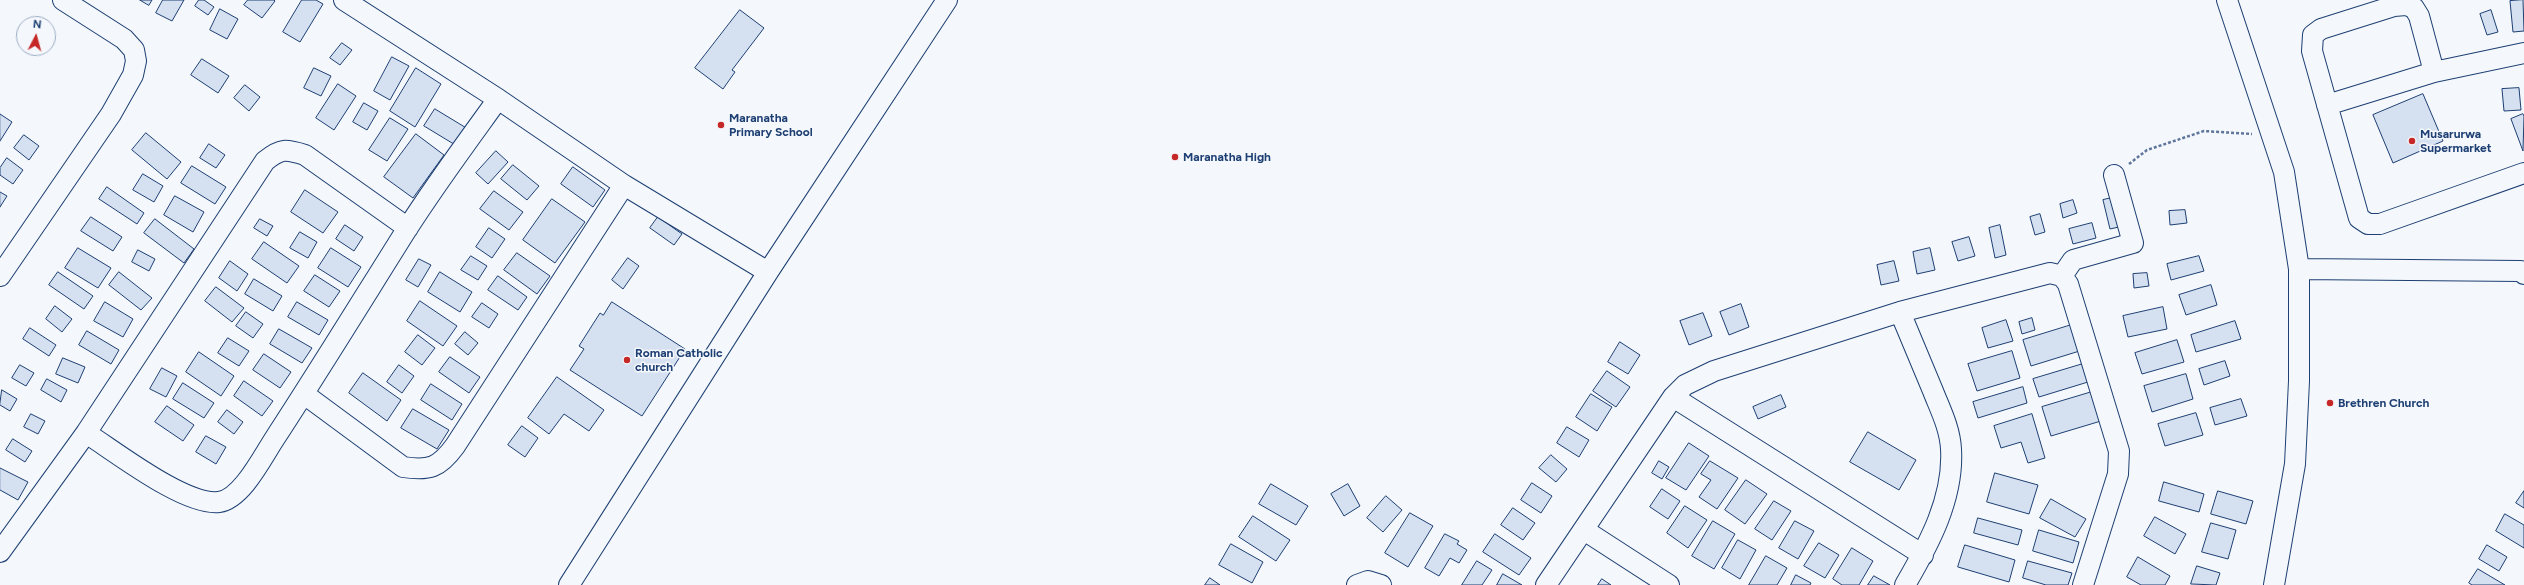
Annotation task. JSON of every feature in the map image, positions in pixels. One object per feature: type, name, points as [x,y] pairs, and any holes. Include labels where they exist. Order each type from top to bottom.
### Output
[{"type":"street","points":[[0,276],[111,114],[132,75],[136,61],[134,50],[124,39],[63,0]]},
{"type":"street","points":[[569,585],[768,272],[947,0]]},
{"type":"street","points":[[2227,0],[2284,172],[2299,269],[2299,381],[2295,464],[2274,585]]},
{"type":"street","points":[[351,2],[498,99],[624,185],[768,272]]},
{"type":"street","points":[[2434,72],[2414,8],[2406,5],[2394,6],[2321,29],[2313,35],[2312,51],[2359,218],[2368,224],[2380,224],[2524,173]]},
{"type":"street","points":[[2327,105],[2434,72],[2524,52]]},
{"type":"street","points":[[86,433],[177,491],[202,502],[219,502],[229,499],[243,486],[304,394],[408,228],[498,99]]},
{"type":"street","points":[[0,552],[86,433],[265,161],[275,153],[288,149],[305,155],[408,228]]},
{"type":"street","points":[[2062,276],[2073,260],[2133,243],[2114,175]]},
{"type":"street","points":[[304,394],[403,467],[420,469],[435,467],[446,459],[455,446],[624,185]]},
{"type":"street","points":[[2299,269],[2523,270]]},
{"type":"street","points":[[1546,585],[1672,397],[1686,385],[1714,371],[1900,312],[2050,273],[2062,276],[2070,291],[2119,451],[2118,474],[2083,585]]},
{"type":"street","points":[[1900,312],[1947,427],[1951,448],[1951,470],[1938,522],[1905,585]]},
{"type":"street","points":[[1672,397],[1922,555]]},
{"type":"street","points":[[1584,530],[1669,585]]},
{"type":"street","points":[[1357,585],[1368,581],[1381,585]]},
{"type":"path","points":[[2114,175],[2147,150],[2204,131],[2272,136]]},
{"type":"building","points":[[140,0],[152,0],[149,5]]},
{"type":"building","points":[[163,0],[184,0],[172,21],[156,13]]},
{"type":"building","points":[[199,0],[204,0],[214,7],[208,15],[195,6]]},
{"type":"building","points":[[248,0],[275,1],[262,18],[244,5]]},
{"type":"building","points":[[302,0],[316,0],[323,4],[300,42],[283,32]]},
{"type":"building","points":[[2523,0],[2524,31],[2513,32],[2510,1]]},
{"type":"building","points":[[220,9],[238,19],[227,39],[210,30]]},
{"type":"building","points":[[740,10],[764,28],[732,70],[735,72],[723,89],[695,68]]},
{"type":"building","points":[[2491,10],[2498,32],[2487,35],[2480,14]]},
{"type":"building","points":[[342,43],[352,50],[340,65],[330,58]]},
{"type":"building","points":[[392,57],[409,66],[390,100],[374,91]]},
{"type":"building","points":[[202,59],[229,76],[218,93],[191,75]]},
{"type":"building","points":[[314,68],[331,76],[321,96],[304,88]]},
{"type":"building","points":[[416,68],[441,84],[415,127],[390,111]]},
{"type":"building","points":[[338,84],[356,96],[334,130],[316,118]]},
{"type":"building","points":[[245,85],[260,97],[249,111],[234,98]]},
{"type":"building","points":[[2519,88],[2521,110],[2504,111],[2502,89]]},
{"type":"building","points":[[2423,94],[2443,141],[2393,163],[2373,115]]},
{"type":"building","points":[[364,103],[378,111],[367,130],[353,122]]},
{"type":"building","points":[[435,109],[468,129],[457,146],[424,126]]},
{"type":"building","points":[[0,114],[12,122],[0,141]]},
{"type":"building","points":[[2523,114],[2524,116],[2523,151],[2511,119]]},
{"type":"building","points":[[390,118],[408,129],[387,161],[369,150]]},
{"type":"building","points":[[146,133],[181,162],[167,179],[132,150]]},
{"type":"building","points":[[416,134],[444,155],[413,198],[384,177]]},
{"type":"building","points":[[24,135],[39,146],[29,160],[14,148]]},
{"type":"building","points":[[209,144],[225,155],[216,168],[200,158]]},
{"type":"building","points":[[496,151],[508,162],[488,184],[476,173]]},
{"type":"building","points":[[7,158],[23,170],[13,184],[0,175],[0,168]]},
{"type":"building","points":[[513,165],[539,186],[527,200],[501,179]]},
{"type":"building","points":[[192,166],[226,187],[215,204],[181,183]]},
{"type":"building","points":[[573,167],[605,190],[593,207],[561,184]]},
{"type":"building","points":[[143,174],[163,186],[154,202],[133,190]]},
{"type":"building","points":[[107,187],[144,213],[137,224],[99,199]]},
{"type":"building","points":[[305,190],[338,212],[323,233],[291,212]]},
{"type":"building","points":[[494,191],[523,212],[509,230],[480,209]]},
{"type":"building","points":[[0,192],[7,196],[0,207]]},
{"type":"building","points":[[175,196],[204,212],[193,232],[164,215]]},
{"type":"building","points":[[2116,197],[2123,226],[2110,229],[2103,200]]},
{"type":"building","points":[[552,199],[585,222],[555,263],[523,240]]},
{"type":"building","points":[[2073,200],[2077,213],[2063,218],[2060,204]]},
{"type":"building","points":[[2185,210],[2187,223],[2170,225],[2169,211]]},
{"type":"building","points":[[2040,214],[2045,232],[2035,235],[2030,217]]},
{"type":"building","points":[[91,217],[122,237],[113,251],[81,231]]},
{"type":"building","points":[[658,217],[682,234],[674,245],[650,228]]},
{"type":"building","points":[[155,219],[194,249],[184,263],[144,233]]},
{"type":"building","points":[[260,219],[273,226],[267,236],[254,228]]},
{"type":"building","points":[[2092,223],[2096,238],[2073,244],[2069,229]]},
{"type":"building","points":[[345,225],[363,237],[354,251],[336,239]]},
{"type":"building","points":[[2000,225],[2006,255],[1995,258],[1989,228]]},
{"type":"building","points":[[489,228],[505,239],[492,258],[476,247]]},
{"type":"building","points":[[300,232],[317,242],[308,258],[290,248]]},
{"type":"building","points":[[1969,237],[1975,256],[1958,261],[1952,242]]},
{"type":"building","points":[[264,242],[299,266],[287,283],[252,259]]},
{"type":"building","points":[[78,248],[111,268],[98,288],[65,268]]},
{"type":"building","points":[[331,248],[361,267],[348,287],[318,268]]},
{"type":"building","points":[[1930,248],[1935,270],[1917,274],[1913,252]]},
{"type":"building","points":[[138,250],[155,259],[149,271],[132,262]]},
{"type":"building","points":[[517,253],[550,276],[537,294],[504,270]]},
{"type":"building","points":[[471,256],[487,266],[478,280],[461,270]]},
{"type":"building","points":[[2199,256],[2204,271],[2171,280],[2167,264]]},
{"type":"building","points":[[628,258],[639,266],[623,289],[612,280]]},
{"type":"building","points":[[419,259],[431,265],[418,287],[406,280]]},
{"type":"building","points":[[230,261],[248,274],[237,291],[219,278]]},
{"type":"building","points":[[1894,261],[1899,281],[1881,285],[1877,265]]},
{"type":"building","points":[[58,272],[93,296],[84,309],[49,285]]},
{"type":"building","points":[[119,272],[152,298],[141,310],[109,285]]},
{"type":"building","points":[[440,272],[472,292],[460,312],[428,292]]},
{"type":"building","points":[[2147,273],[2149,286],[2134,288],[2133,274]]},
{"type":"building","points":[[315,275],[340,291],[329,307],[304,291]]},
{"type":"building","points":[[498,276],[527,297],[518,310],[488,290]]},
{"type":"building","points":[[254,279],[282,296],[273,311],[245,294]]},
{"type":"building","points":[[2211,285],[2217,305],[2186,315],[2179,295]]},
{"type":"building","points":[[216,287],[244,308],[232,322],[205,301]]},
{"type":"building","points":[[420,301],[457,326],[443,346],[407,321]]},
{"type":"building","points":[[105,302],[133,319],[123,337],[94,321]]},
{"type":"building","points":[[297,302],[328,320],[319,335],[288,317]]},
{"type":"building","name":"Roman Catholic church","points":[[612,302],[685,349],[642,416],[570,370],[584,349],[579,346],[600,313],[603,315]]},
{"type":"building","points":[[482,303],[498,314],[489,328],[472,317]]},
{"type":"building","points":[[1741,304],[1749,327],[1729,335],[1720,312]]},
{"type":"building","points":[[55,306],[72,319],[62,332],[46,319]]},
{"type":"building","points":[[2163,307],[2167,329],[2128,337],[2123,316]]},
{"type":"building","points":[[246,312],[263,324],[253,338],[236,326]]},
{"type":"building","points":[[1703,313],[1712,336],[1689,345],[1680,321]]},
{"type":"building","points":[[2032,318],[2035,330],[2022,334],[2019,322]]},
{"type":"building","points":[[2006,320],[2013,341],[1988,348],[1982,328]]},
{"type":"building","points":[[2235,321],[2241,339],[2196,352],[2191,335]]},
{"type":"building","points":[[2078,323],[2086,349],[2031,366],[2023,340]]},
{"type":"building","points":[[30,328],[56,345],[49,356],[23,339]]},
{"type":"building","points":[[279,329],[312,348],[302,363],[270,344]]},
{"type":"building","points":[[87,331],[119,350],[111,364],[79,345]]},
{"type":"building","points":[[465,332],[478,343],[468,355],[455,344]]},
{"type":"building","points":[[418,335],[435,348],[422,365],[405,352]]},
{"type":"building","points":[[228,338],[249,351],[239,366],[218,353]]},
{"type":"building","points":[[2177,340],[2184,362],[2142,374],[2135,353]]},
{"type":"building","points":[[1620,342],[1640,355],[1628,374],[1608,362]]},
{"type":"building","points":[[2012,351],[2020,378],[1977,391],[1968,364]]},
{"type":"building","points":[[199,352],[234,376],[221,396],[186,372]]},
{"type":"building","points":[[264,354],[291,372],[280,388],[253,370]]},
{"type":"building","points":[[450,357],[480,377],[469,393],[439,372]]},
{"type":"building","points":[[63,358],[85,367],[78,383],[56,374]]},
{"type":"building","points":[[2225,361],[2230,376],[2204,385],[2199,369]]},
{"type":"building","points":[[2083,364],[2088,382],[2039,397],[2033,379]]},
{"type":"building","points":[[20,365],[34,373],[26,386],[12,378]]},
{"type":"building","points":[[399,365],[414,376],[402,393],[387,382]]},
{"type":"building","points":[[162,368],[177,376],[166,397],[150,389]]},
{"type":"building","points":[[1607,371],[1630,387],[1616,407],[1593,391]]},
{"type":"building","points":[[363,373],[401,400],[387,421],[349,393]]},
{"type":"building","points":[[2186,374],[2193,399],[2152,412],[2144,386]]},
{"type":"building","points":[[557,377],[604,410],[589,431],[564,414],[549,434],[528,418]]},
{"type":"building","points":[[47,379],[67,390],[61,402],[41,390]]},
{"type":"building","points":[[244,381],[273,401],[262,416],[234,396]]},
{"type":"building","points":[[183,383],[214,403],[204,418],[173,399]]},
{"type":"building","points":[[431,384],[462,404],[452,420],[421,400]]},
{"type":"building","points":[[2023,387],[2027,403],[1978,418],[1973,402]]},
{"type":"building","points":[[2,390],[17,399],[10,411],[0,405]]},
{"type":"building","points":[[2092,392],[2101,421],[2051,436],[2042,407]]},
{"type":"building","points":[[1591,394],[1612,407],[1597,431],[1576,417]]},
{"type":"building","points":[[1781,395],[1786,407],[1758,419],[1753,407]]},
{"type":"building","points":[[2241,399],[2247,416],[2215,425],[2210,408]]},
{"type":"building","points":[[167,406],[194,425],[183,441],[155,422]]},
{"type":"building","points":[[413,409],[449,430],[437,449],[401,428]]},
{"type":"building","points":[[227,410],[243,422],[234,434],[218,422]]},
{"type":"building","points":[[2196,413],[2203,435],[2165,446],[2158,424]]},
{"type":"building","points":[[31,414],[45,421],[38,434],[24,427]]},
{"type":"building","points":[[2032,414],[2045,458],[2028,463],[2021,442],[2001,448],[1994,426]]},
{"type":"building","points":[[522,426],[538,438],[525,457],[508,445]]},
{"type":"building","points":[[1567,427],[1589,440],[1579,457],[1557,443]]},
{"type":"building","points":[[1868,432],[1916,460],[1899,490],[1850,462]]},
{"type":"building","points":[[206,436],[226,447],[216,464],[196,452]]},
{"type":"building","points":[[13,439],[32,451],[25,462],[6,450]]},
{"type":"building","points":[[1689,443],[1709,456],[1686,490],[1666,478]]},
{"type":"building","points":[[1551,455],[1567,469],[1556,482],[1539,468]]},
{"type":"building","points":[[1659,461],[1669,467],[1662,479],[1652,473]]},
{"type":"building","points":[[1710,461],[1738,478],[1717,509],[1699,497],[1711,480],[1701,474]]},
{"type":"building","points":[[0,468],[28,482],[18,500],[0,490]]},
{"type":"building","points":[[1995,473],[2038,485],[2029,514],[1987,502]]},
{"type":"building","points":[[1746,480],[1767,494],[1745,524],[1725,510]]},
{"type":"building","points":[[2164,482],[2204,494],[2199,512],[2159,501]]},
{"type":"building","points":[[1532,483],[1552,496],[1541,513],[1521,500]]},
{"type":"building","points":[[1271,484],[1308,506],[1296,525],[1259,504]]},
{"type":"building","points":[[1348,484],[1360,506],[1344,516],[1331,494]]},
{"type":"building","points":[[1662,489],[1680,501],[1668,519],[1650,507]]},
{"type":"building","points":[[2218,491],[2253,501],[2246,524],[2211,514]]},
{"type":"building","points":[[2524,491],[2524,508],[2516,503]]},
{"type":"building","points":[[1386,496],[1402,510],[1383,532],[1367,518]]},
{"type":"building","points":[[2051,499],[2086,519],[2075,537],[2040,518]]},
{"type":"building","points":[[1774,501],[1791,511],[1772,540],[1755,529]]},
{"type":"building","points":[[1685,506],[1707,520],[1688,548],[1667,533]]},
{"type":"building","points":[[1513,508],[1535,523],[1523,540],[1501,525]]},
{"type":"building","points":[[1410,513],[1433,526],[1408,567],[1385,553]]},
{"type":"building","points":[[2505,514],[2524,525],[2524,548],[2496,531]]},
{"type":"building","points":[[1253,516],[1290,540],[1276,561],[1239,537]]},
{"type":"building","points":[[2155,517],[2186,534],[2175,554],[2144,536]]},
{"type":"building","points":[[1978,518],[2022,530],[2018,545],[1974,533]]},
{"type":"building","points":[[1713,521],[1735,534],[1714,569],[1692,556]]},
{"type":"building","points":[[1795,521],[1814,531],[1798,559],[1779,548]]},
{"type":"building","points":[[2211,523],[2236,530],[2228,559],[2202,552]]},
{"type":"building","points":[[2039,530],[2079,542],[2073,563],[2033,551]]},
{"type":"building","points":[[1445,534],[1459,541],[1457,544],[1467,550],[1459,563],[1450,558],[1439,576],[1425,568]]},
{"type":"building","points":[[1495,534],[1531,558],[1519,575],[1483,552]]},
{"type":"building","points":[[1738,540],[1756,550],[1740,579],[1722,568]]},
{"type":"building","points":[[1819,543],[1839,555],[1825,578],[1804,566]]},
{"type":"building","points":[[1231,544],[1263,562],[1252,583],[1219,565]]},
{"type":"building","points":[[1965,545],[2015,560],[2009,582],[1958,567]]},
{"type":"building","points":[[2487,545],[2507,557],[2499,571],[2479,559]]},
{"type":"building","points":[[1852,548],[1873,561],[1859,585],[1842,585],[1833,579]]},
{"type":"building","points":[[1766,556],[1787,568],[1777,585],[1749,585]]},
{"type":"building","points":[[2138,557],[2170,576],[2165,585],[2141,585],[2127,577]]},
{"type":"building","points":[[1477,561],[1492,570],[1482,585],[1462,585]]},
{"type":"building","points":[[2028,561],[2072,573],[2068,585],[2046,585],[2023,578]]},
{"type":"building","points":[[2197,566],[2220,573],[2216,585],[2191,584]]},
{"type":"building","points":[[2478,569],[2505,585],[2472,585],[2469,583]]},
{"type":"building","points":[[1503,574],[1522,585],[1497,585]]},
{"type":"building","points":[[1796,575],[1811,583],[1810,585],[1791,585]]},
{"type":"building","points":[[1874,576],[1890,585],[1868,585]]},
{"type":"building","points":[[1210,578],[1220,585],[1205,585]]},
{"type":"building","points":[[1602,579],[1611,585],[1598,585]]},
{"type":"place","name":"Maranatha Primary School","points":[[721,125]]},
{"type":"place","name":"Musarurwa Supermarket","points":[[2412,141]]},
{"type":"place","name":"Maranatha High","points":[[1175,157]]},
{"type":"place","name":"Roman Catholic church","points":[[627,360]]},
{"type":"place","name":"Brethren Church","points":[[2330,403]]}]
